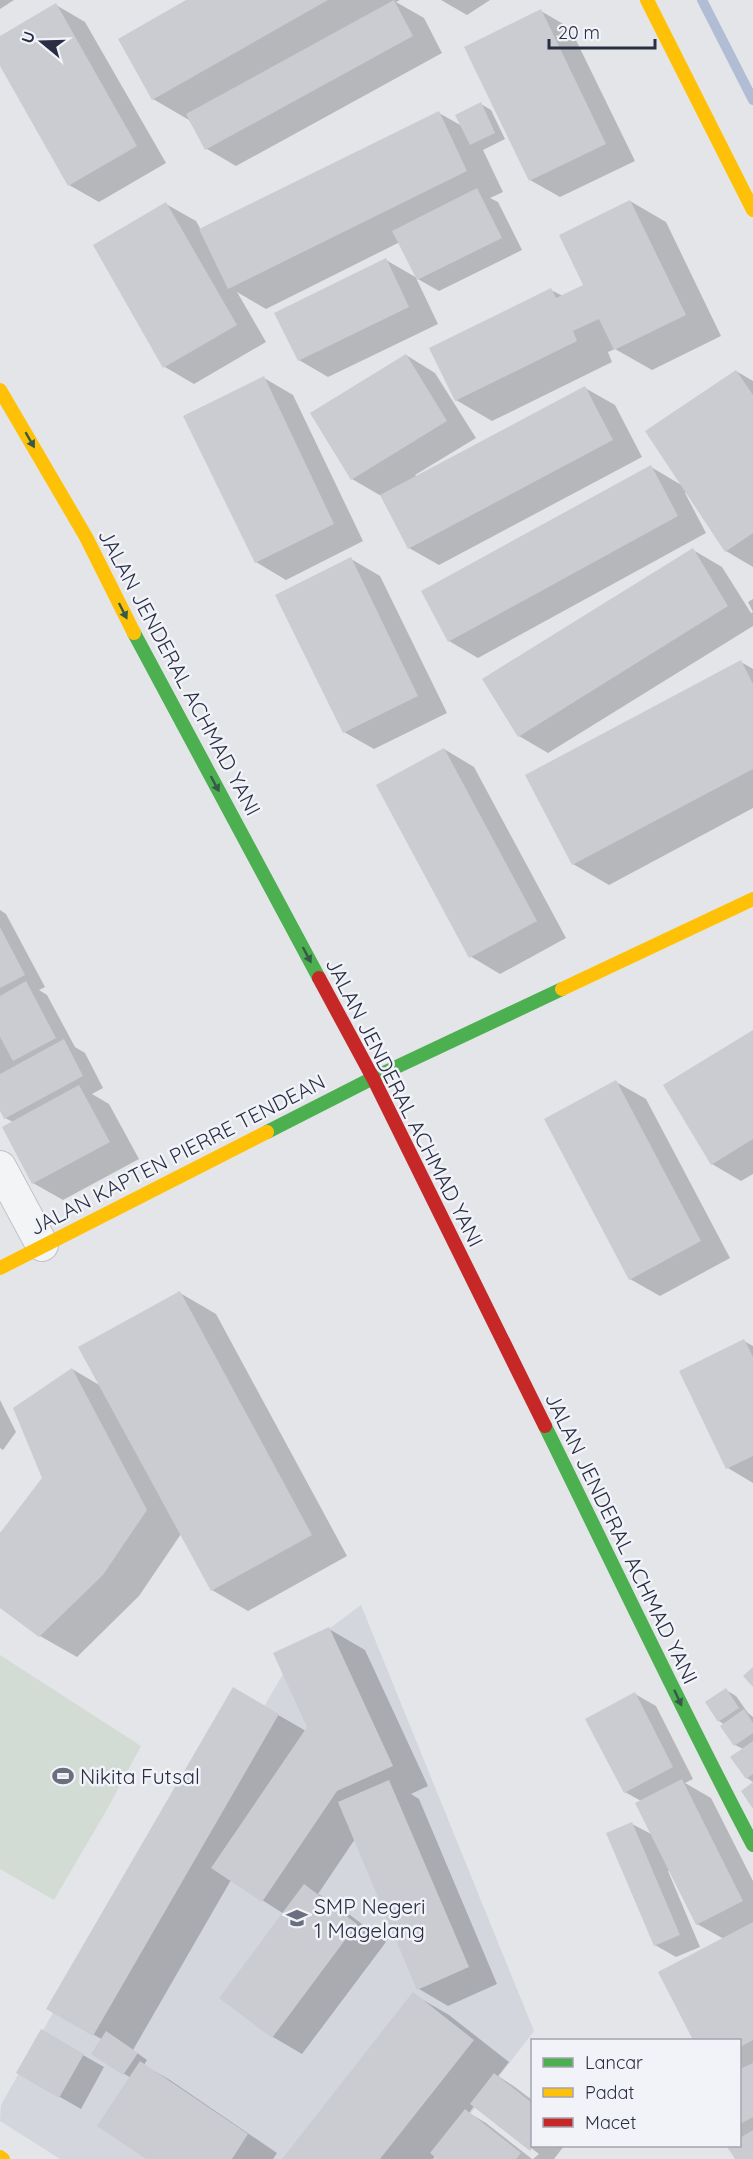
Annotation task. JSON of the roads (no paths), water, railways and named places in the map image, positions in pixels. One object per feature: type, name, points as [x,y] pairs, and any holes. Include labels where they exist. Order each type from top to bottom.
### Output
[{"type":"main road","points":[[647,0],[753,210]]},
{"type":"main road","name":"JALAN JENDERAL ACHMAD YANI","points":[[0,390],[86,537],[131,627],[373,1078],[653,1644],[690,1725],[753,1845]]},
{"type":"main road","name":"JALAN KAPTEN PIERRE TENDEAN","points":[[0,1268],[373,1078],[753,899]]},
{"type":"street","points":[[0,1167],[42,1245]]},
{"type":"waterway","points":[[702,0],[753,100]]},
{"type":"place","name":"Nikita Futsal","points":[[63,1776]]},
{"type":"place","name":"SMP Negeri 1 Magelang","points":[[297,1918]]}]
